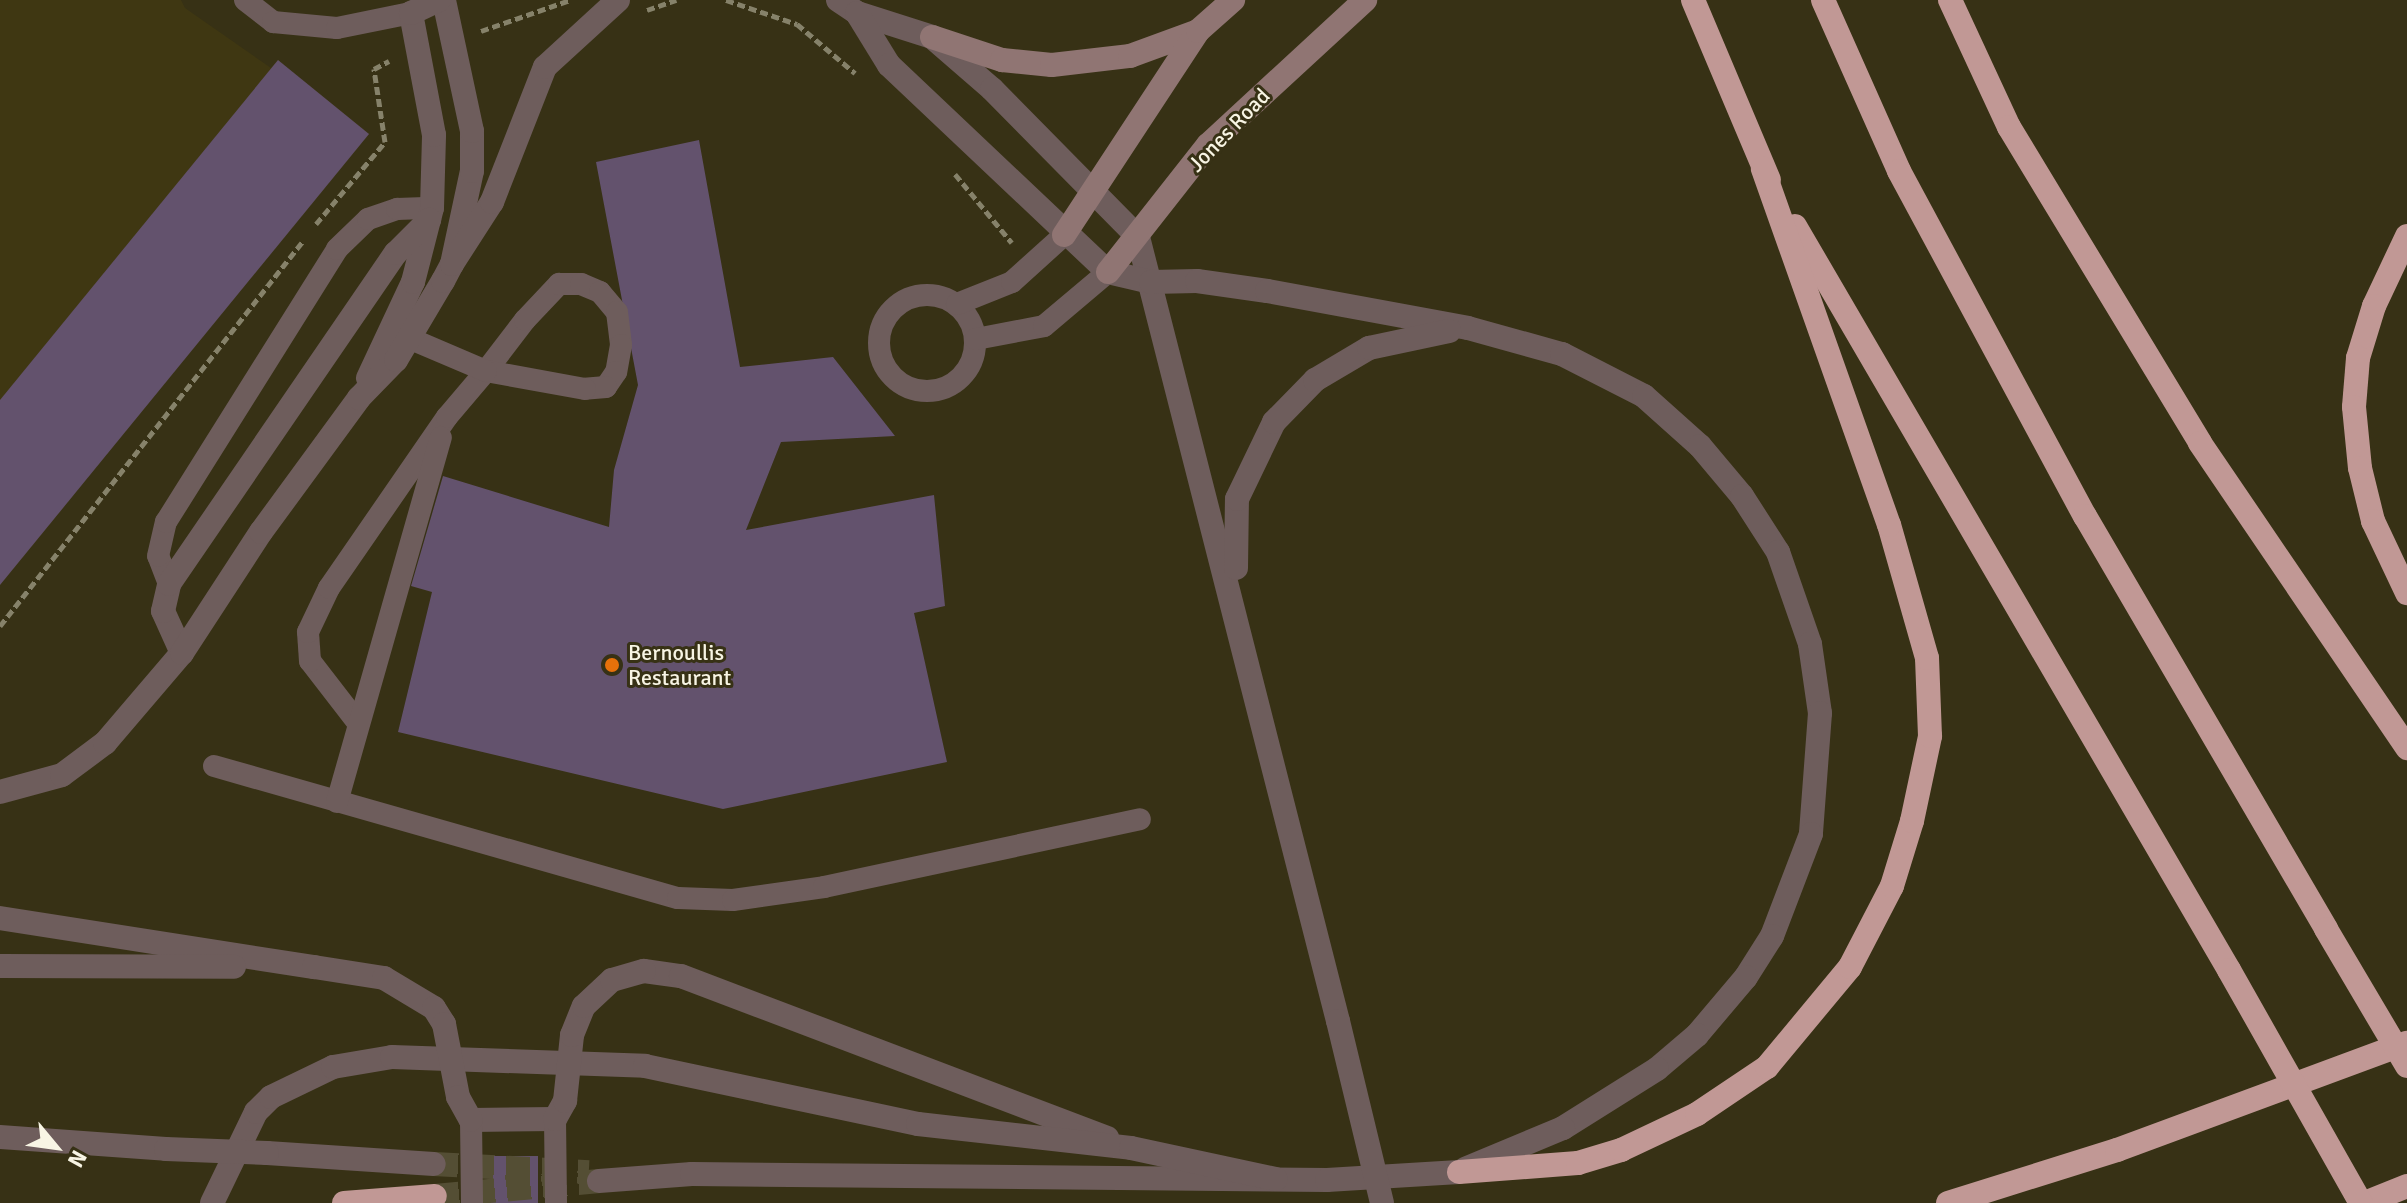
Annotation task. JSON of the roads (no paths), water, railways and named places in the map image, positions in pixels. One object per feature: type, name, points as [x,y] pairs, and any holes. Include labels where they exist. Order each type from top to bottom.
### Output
[{"type":"highway","points":[[1459,1172],[1578,1163],[1621,1150],[1697,1114],[1767,1067],[1850,967],[1892,886],[1912,821],[1930,736],[1927,658],[1889,525],[1763,169],[1693,0]]},
{"type":"highway","points":[[1823,0],[1899,171],[2085,516],[2407,1066]]},
{"type":"highway","points":[[1950,0],[2009,127],[2200,443],[2407,748]]},
{"type":"highway","points":[[1763,169],[2363,1203],[2407,1186]]},
{"type":"highway","points":[[2407,236],[2370,319],[2358,358],[2354,407],[2360,468],[2373,521],[2407,593]]},
{"type":"highway","points":[[1948,1203],[2117,1150],[2407,1043]]},
{"type":"highway","points":[[344,1203],[435,1196]]},
{"type":"main road","points":[[1064,235],[1095,194],[1148,100],[1198,31],[1233,0]]},
{"type":"main road","name":"Jones Road","points":[[1108,272],[1208,145],[1365,0]]},
{"type":"main road","points":[[932,37],[1002,60],[1052,65],[1130,56],[1198,31]]},
{"type":"street","points":[[359,398],[413,282],[430,214],[434,135],[416,46],[413,7],[442,0],[456,39],[472,131],[472,171],[452,264]]},
{"type":"street","points":[[0,792],[78,767],[182,653],[261,532],[359,398],[411,339],[452,264],[492,202],[545,67],[618,0]]},
{"type":"street","points":[[847,6],[932,37],[992,89],[1138,237],[1237,613],[1382,1203]]},
{"type":"street","points":[[594,1177],[692,1174],[1276,1179],[1459,1172],[1563,1128],[1622,1094],[1697,1035],[1746,977],[1792,890],[1811,834],[1820,713],[1810,644],[1778,552],[1742,496],[1700,446],[1618,380],[1562,354],[1468,328],[1267,291],[1197,281],[1151,282],[1108,272],[1064,235],[889,65],[847,6]]},
{"type":"street","points":[[182,653],[163,611],[169,584],[396,253],[430,214]]},
{"type":"street","points":[[1237,613],[1237,499],[1274,422],[1315,380],[1369,348],[1468,328]]},
{"type":"street","points":[[0,918],[384,978],[434,1008],[444,1024],[458,1097],[471,1120],[555,1119],[565,1101],[572,1035],[584,1006],[612,980],[644,971],[681,976],[1131,1148]]},
{"type":"street","points":[[0,966],[314,967]]},
{"type":"street","points":[[212,1203],[256,1112],[271,1097],[333,1067],[392,1057],[645,1066],[918,1124],[1131,1148],[1276,1179]]},
{"type":"street","points":[[0,1137],[434,1164]]},
{"type":"lane","points":[[245,0],[273,22],[337,28],[413,7]]},
{"type":"lane","points":[[169,584],[158,556],[166,522],[337,249],[368,219],[397,209],[430,214]]},
{"type":"lane","points":[[957,304],[1012,282],[1064,235]]},
{"type":"lane","points":[[976,339],[1044,326],[1108,272]]},
{"type":"lane","points":[[358,723],[310,661],[308,632],[329,588],[447,417],[486,371],[559,284],[581,284],[600,292],[617,312],[621,345],[616,372],[606,387],[585,389],[486,371],[411,339]]},
{"type":"lane","points":[[918,295],[939,295],[957,304],[970,319],[976,339],[973,359],[963,377],[946,388],[926,392],[906,387],[885,366],[878,336],[899,302],[918,295]]},
{"type":"lane","points":[[337,802],[447,417]]},
{"type":"lane","points":[[214,766],[623,886],[678,898],[733,900],[824,887],[1140,819]]},
{"type":"lane","points":[[555,1119],[556,1203]]},
{"type":"lane","points":[[471,1120],[472,1203]]},
{"type":"tunnel","points":[[434,1164],[589,1172]]},
{"type":"tunnel","points":[[435,1196],[599,1181]]},
{"type":"place","name":"Bernoullis Restaurant","points":[[612,665]]}]
